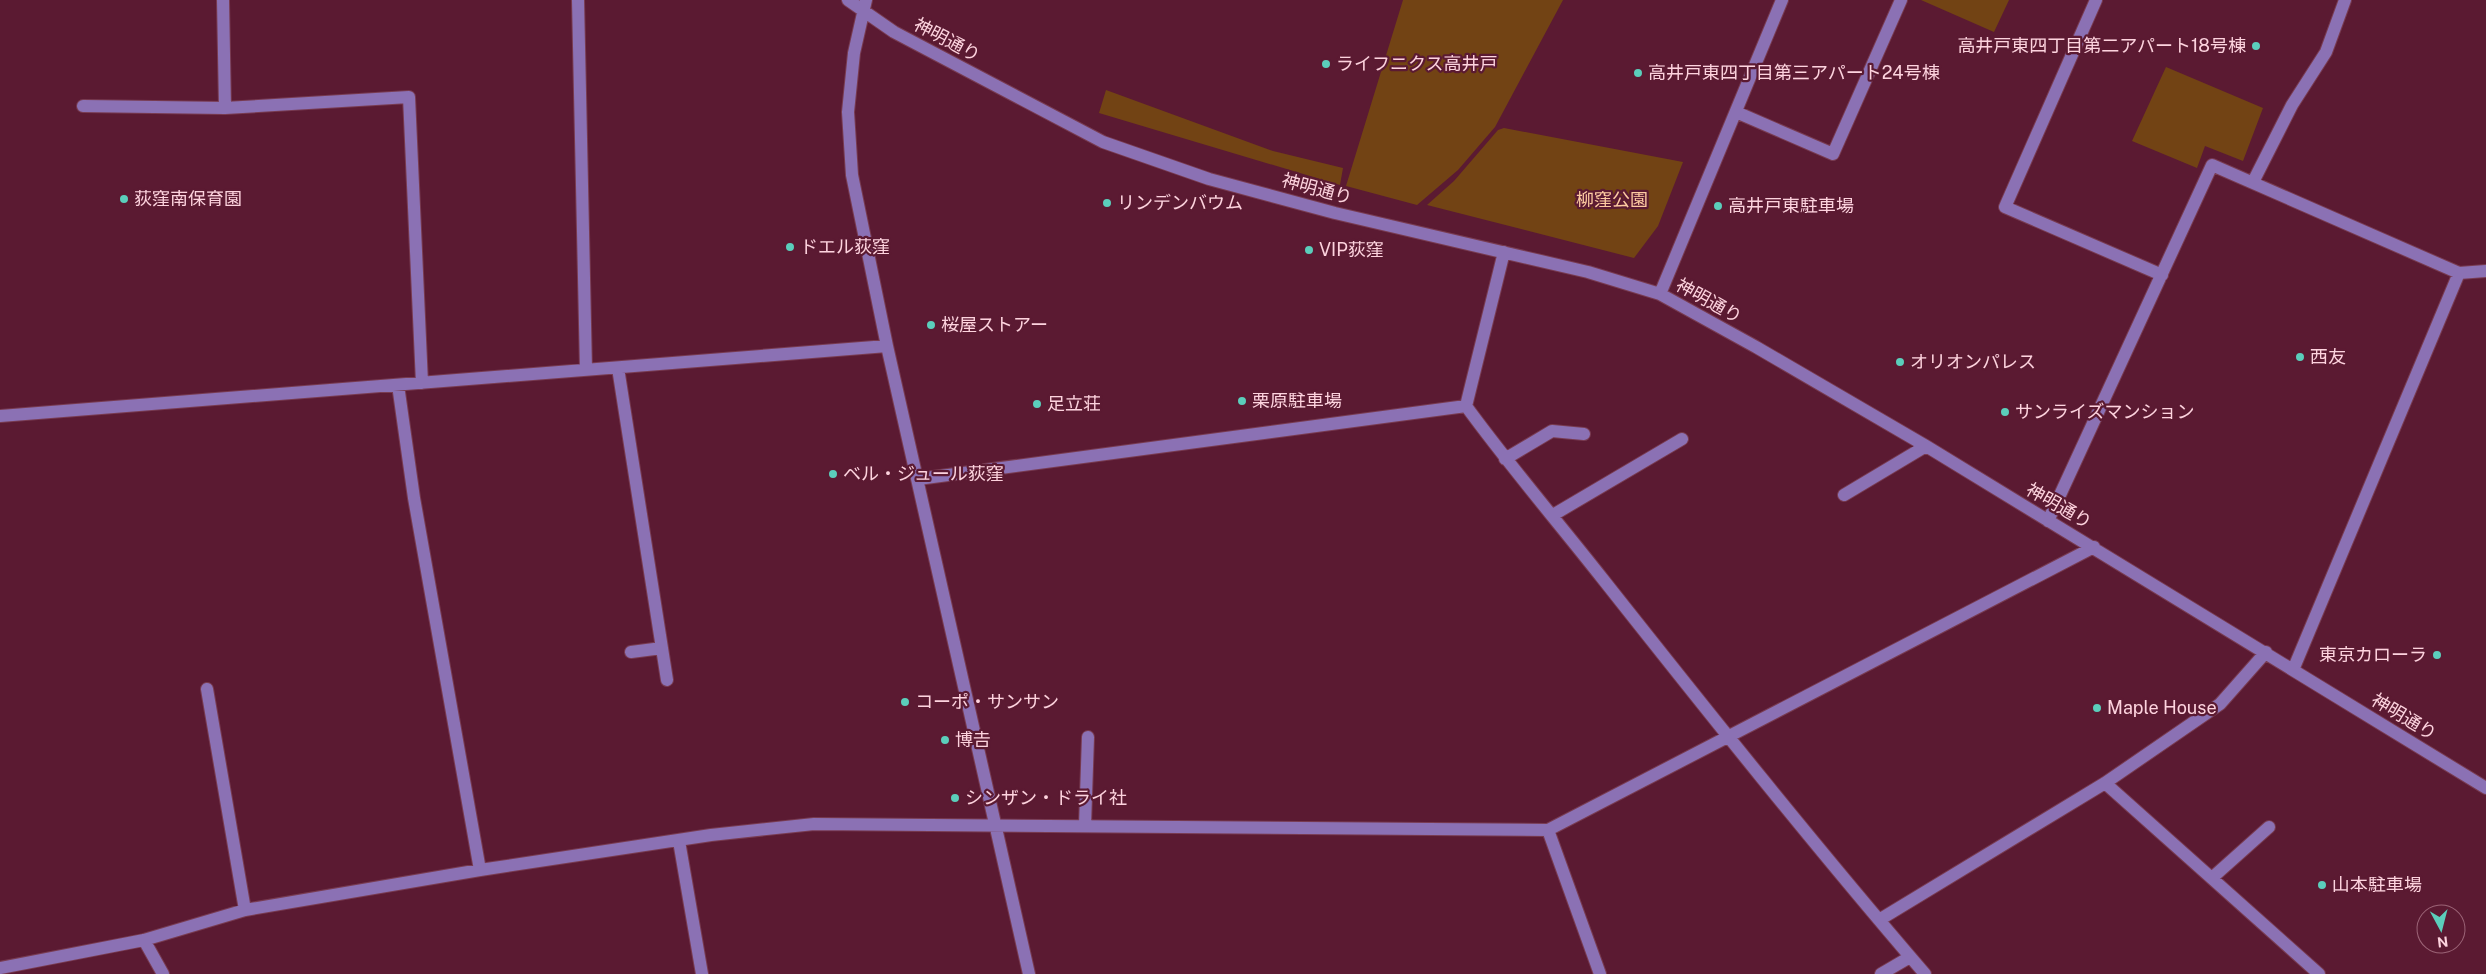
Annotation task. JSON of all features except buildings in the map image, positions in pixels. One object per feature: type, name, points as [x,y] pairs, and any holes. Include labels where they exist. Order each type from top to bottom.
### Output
[{"type":"street","points":[[223,0],[225,108]]},
{"type":"street","points":[[578,0],[586,370]]},
{"type":"street","name":"神明通り","points":[[848,0],[864,5],[894,32],[1103,142],[1209,179],[1335,213],[1629,283],[1660,294],[1756,346],[1926,446],[2486,788]]},
{"type":"street","points":[[1660,294],[1782,0]]},
{"type":"street","points":[[1736,112],[1833,154],[1901,0]]},
{"type":"street","points":[[2096,0],[2005,207],[2162,275]]},
{"type":"street","points":[[2253,182],[2292,105],[2326,52],[2345,0]]},
{"type":"street","points":[[864,5],[854,53],[848,112],[852,175],[888,346],[1029,974]]},
{"type":"street","points":[[83,106],[225,108],[409,97],[422,383]]},
{"type":"street","points":[[2048,521],[2212,165],[2459,273],[2486,271]]},
{"type":"street","points":[[1466,406],[1504,252]]},
{"type":"street","points":[[2292,670],[2459,273]]},
{"type":"street","points":[[0,416],[888,346]]},
{"type":"street","points":[[618,368],[667,680]]},
{"type":"street","points":[[398,385],[414,498],[480,870]]},
{"type":"street","points":[[1466,406],[1505,459],[1552,515],[1727,737],[1925,974]]},
{"type":"street","points":[[918,479],[1466,406]]},
{"type":"street","points":[[1505,459],[1552,431],[1584,434]]},
{"type":"street","points":[[1552,515],[1682,439]]},
{"type":"street","points":[[1844,495],[1926,446]]},
{"type":"street","points":[[0,968],[144,940],[245,910],[480,870],[711,835],[814,824],[1548,830],[2094,547]]},
{"type":"street","points":[[631,652],[662,648]]},
{"type":"street","points":[[1880,920],[2105,783],[2220,704],[2266,652]]},
{"type":"street","points":[[207,689],[245,910]]},
{"type":"street","points":[[1085,825],[1088,737]]},
{"type":"street","points":[[2105,783],[2213,877],[2319,974]]},
{"type":"street","points":[[2213,877],[2269,827]]},
{"type":"street","points":[[1548,830],[1600,974]]},
{"type":"street","points":[[679,841],[702,974]]},
{"type":"street","points":[[144,940],[163,974]]},
{"type":"street","points":[[1881,974],[1910,957]]},
{"type":"green space","points":[[1403,0],[1563,0],[1495,127],[1458,170],[1417,205],[1346,186]]},
{"type":"green space","points":[[1921,0],[2009,0],[1994,32]]},
{"type":"green space","points":[[2166,67],[2263,108],[2243,161],[2205,146],[2197,168],[2132,141]]},
{"type":"green space","points":[[1106,90],[1273,151],[1343,168],[1340,185],[1099,113]]},
{"type":"green space","name":"柳窪公園","points":[[1504,128],[1683,162],[1658,226],[1634,258],[1427,205],[1454,181],[1498,130]]},
{"type":"place","name":"高井戸東四丁目第二アパート18号棟","points":[[2256,46]]},
{"type":"place","name":"ライフニクス高井戸","points":[[1326,64]]},
{"type":"place","name":"高井戸東四丁目第三アパート24号棟","points":[[1638,73]]},
{"type":"place","name":"荻窪南保育園","points":[[124,199]]},
{"type":"place","name":"リンデンバウム","points":[[1107,203]]},
{"type":"place","name":"高井戸東駐車場","points":[[1718,206]]},
{"type":"place","name":"ドエル荻窪","points":[[790,247]]},
{"type":"place","name":"VIP荻窪","points":[[1309,250]]},
{"type":"place","name":"桜屋ストアー","points":[[931,325]]},
{"type":"place","name":"西友","points":[[2300,357]]},
{"type":"place","name":"オリオンパレス","points":[[1900,362]]},
{"type":"place","name":"栗原駐車場","points":[[1242,401]]},
{"type":"place","name":"足立荘","points":[[1037,404]]},
{"type":"place","name":"サンライズマンション","points":[[2005,412]]},
{"type":"place","name":"ベル・ジュール荻窪","points":[[833,474]]},
{"type":"place","name":"東京カローラ","points":[[2437,655]]},
{"type":"place","name":"コーポ・サンサン","points":[[905,702]]},
{"type":"place","name":"Maple House","points":[[2097,708]]},
{"type":"place","name":"博𠮷","points":[[945,740]]},
{"type":"place","name":"シンザン・ドライ社","points":[[955,798]]},
{"type":"place","name":"山本駐車場","points":[[2322,885]]}]
